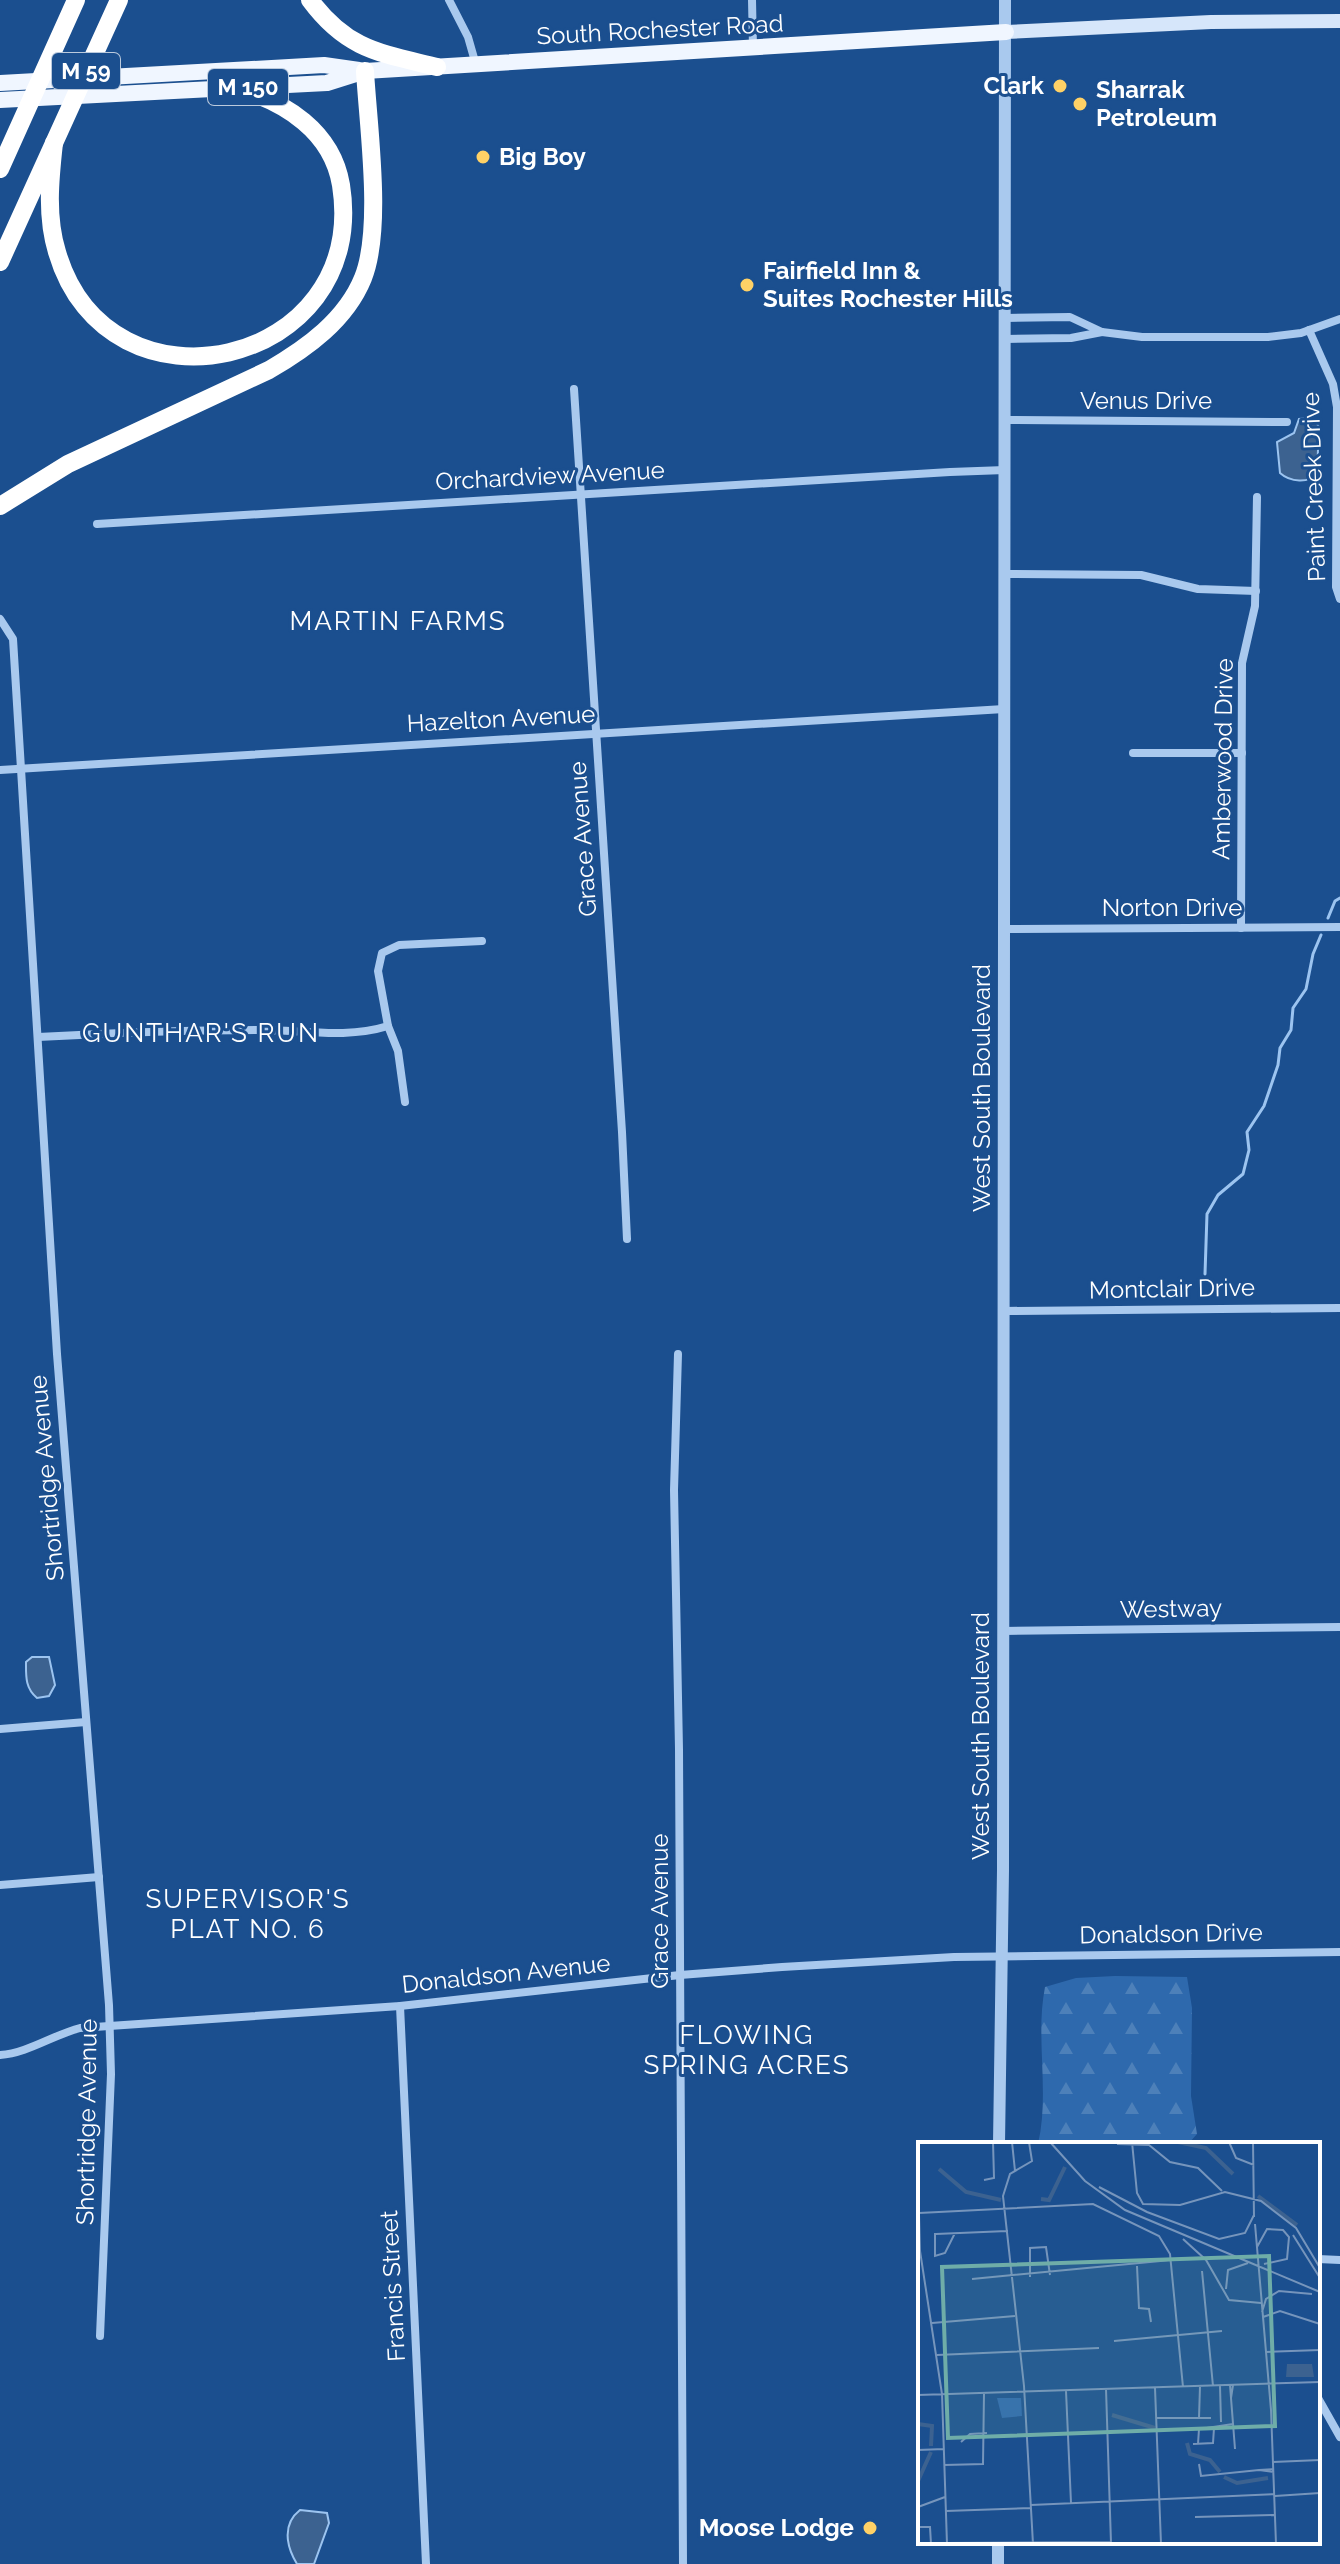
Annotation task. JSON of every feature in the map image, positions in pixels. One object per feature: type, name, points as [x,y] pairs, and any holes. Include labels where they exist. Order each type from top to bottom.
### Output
[{"type":"highway","points":[[60,37],[65,0]]},
{"type":"highway","name":"M 59","points":[[0,169],[76,0]]},
{"type":"highway","name":"M 59","points":[[0,262],[119,0]]},
{"type":"highway","points":[[310,0],[337,31],[358,45],[437,67]]},
{"type":"highway","points":[[0,506],[68,464],[269,370],[317,338],[334,322],[363,278],[373,228],[365,71]]},
{"type":"highway","points":[[54,143],[50,201],[57,253],[71,285],[99,319],[121,336],[145,348],[176,356],[223,355],[246,349],[290,325],[321,288],[333,264],[343,231],[344,202],[339,176],[329,150],[313,129],[291,109],[267,97],[237,88]]},
{"type":"main road","points":[[1006,32],[1211,22],[1340,21]]},
{"type":"main road","name":"South Rochester Road","points":[[0,83],[324,65],[365,71],[1006,32]]},
{"type":"main road","name":"South Rochester Road","points":[[0,100],[327,83],[365,71]]},
{"type":"street","points":[[449,0],[468,37],[476,65]]},
{"type":"street","points":[[752,0],[753,49]]},
{"type":"street","name":"West South Boulevard","points":[[999,2142],[1004,1311],[1005,0]]},
{"type":"street","points":[[1005,318],[1070,317],[1102,332],[1142,337],[1268,337],[1309,330],[1340,319]]},
{"type":"street","name":"Paint Creek Drive","points":[[1309,330],[1335,394],[1338,480],[1336,587],[1340,599]]},
{"type":"street","points":[[1005,339],[1071,338],[1102,332]]},
{"type":"street","name":"Grace Avenue","points":[[574,389],[627,1239]]},
{"type":"street","name":"Venus Drive","points":[[1005,420],[1287,422]]},
{"type":"street","name":"Orchardview Avenue","points":[[97,524],[1005,470]]},
{"type":"street","name":"Amberwood Drive","points":[[1241,928],[1243,657],[1256,591],[1257,497]]},
{"type":"street","points":[[1005,574],[1141,575],[1198,589],[1256,591]]},
{"type":"street","name":"Shortridge Avenue","points":[[0,619],[13,639],[57,1354],[111,2024],[100,2336]]},
{"type":"street","name":"Hazelton Avenue","points":[[0,770],[1004,709]]},
{"type":"street","points":[[1133,753],[1242,753]]},
{"type":"street","name":"Norton Drive","points":[[1003,929],[1340,927]]},
{"type":"street","points":[[405,1102],[401,1063],[388,1026],[378,971],[382,953],[399,945],[482,941]]},
{"type":"street","points":[[38,1037],[167,1030],[303,1030],[350,1034],[388,1026]]},
{"type":"street","name":"Montclair Drive","points":[[1004,1311],[1340,1308]]},
{"type":"street","name":"Grace Avenue","points":[[678,1354],[674,1490],[683,2564]]},
{"type":"street","name":"Westway","points":[[1003,1631],[1340,1627]]},
{"type":"street","points":[[0,1729],[86,1722]]},
{"type":"street","points":[[0,1885],[99,1877]]},
{"type":"street","name":"Donaldson Drive","points":[[1002,1956],[1340,1952]]},
{"type":"street","name":"Donaldson Avenue","points":[[0,2055],[34,2046],[61,2033],[111,2024],[400,2006],[680,1975],[1002,1956]]},
{"type":"street","name":"Francis Street","points":[[400,2006],[426,2564]]},
{"type":"street","points":[[1320,2259],[1340,2260]]},
{"type":"street","points":[[1320,2402],[1340,2437]]},
{"type":"green space","points":[[1187,1977],[1192,2008],[1191,2096],[1197,2134],[1190,2142],[1038,2142],[1043,2105],[1041,2026],[1045,1987],[1076,1978]]},
{"type":"shaded area","points":[[1313,418],[1319,427],[1317,473],[1304,480],[1289,478],[1280,473],[1277,442],[1294,433],[1299,419]]},
{"type":"shaded area","points":[[32,1657],[49,1657],[55,1685],[49,1696],[37,1698],[28,1686],[26,1662]]},
{"type":"shaded area","points":[[300,2510],[327,2513],[329,2523],[314,2564],[297,2564],[288,2543],[290,2522]]},
{"type":"waterway","points":[[1328,918],[1335,901],[1340,898]]},
{"type":"waterway","points":[[1205,1274],[1207,1214],[1218,1195],[1243,1174],[1249,1150],[1247,1132],[1264,1106],[1278,1065],[1280,1048],[1291,1030],[1293,1008],[1306,989],[1313,954],[1321,935]]},
{"type":"place","name":"Clark","points":[[1060,86]]},
{"type":"place","name":"Sharrak Petroleum","points":[[1080,104]]},
{"type":"place","name":"Big Boy","points":[[483,157]]},
{"type":"place","name":"Fairfield Inn & Suites Rochester Hills","points":[[747,285]]},
{"type":"place","name":"Moose Lodge","points":[[870,2528]]},
{"type":"district","name":"MARTIN FARMS","points":[[398,621]]},
{"type":"district","name":"GUNTHAR'S RUN","points":[[201,1033]]},
{"type":"district","name":"SUPERVISOR'S PLAT NO. 6","points":[[248,1914]]},
{"type":"district","name":"FLOWING SPRING ACRES","points":[[747,2050]]}]
